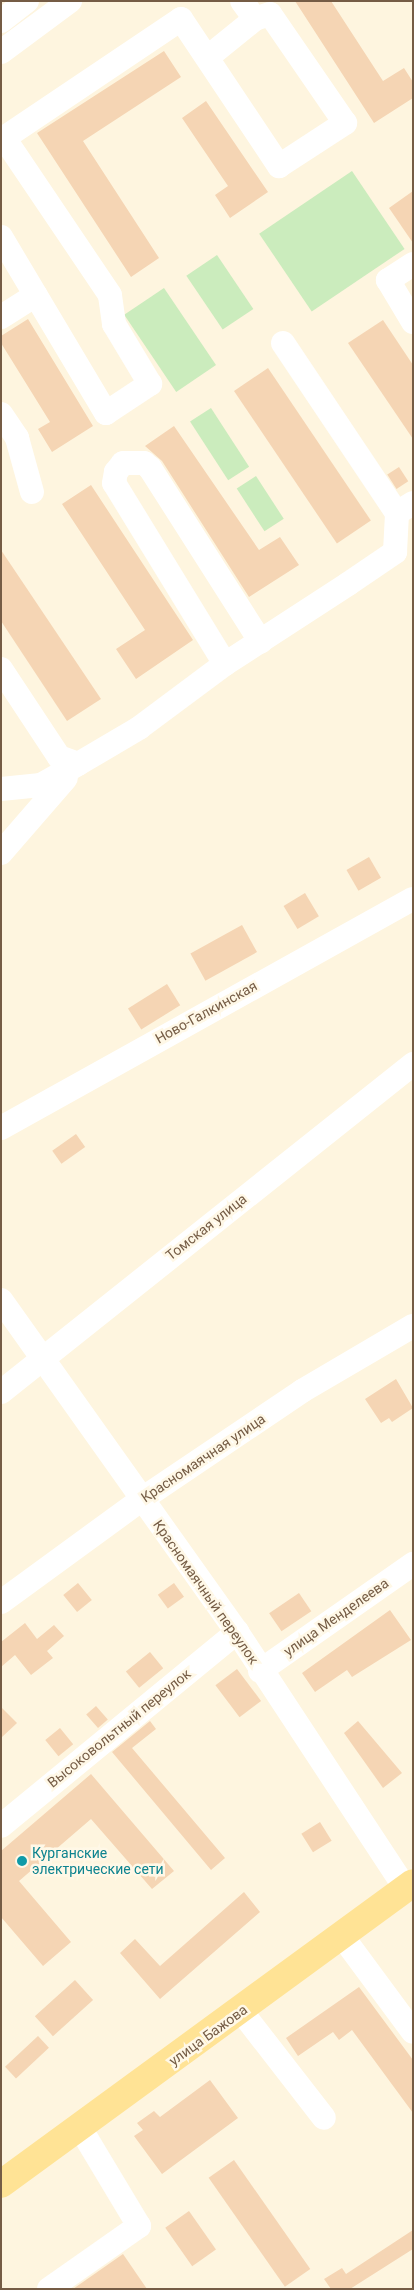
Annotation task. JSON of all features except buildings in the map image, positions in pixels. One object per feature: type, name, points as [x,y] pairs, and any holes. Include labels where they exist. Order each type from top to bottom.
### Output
[{"type":"main road","name":"улица Бажова","points":[[1,2184],[241,2011],[409,1885]]},
{"type":"street","points":[[1,22],[27,1]]},
{"type":"street","points":[[1,52],[70,1]]},
{"type":"street","points":[[1,237],[106,413],[150,384],[114,324],[110,295],[3,139],[181,18],[279,166],[345,123],[270,14],[249,10],[208,57]]},
{"type":"street","points":[[413,264],[388,280],[413,322]]},
{"type":"street","points":[[1,317],[36,295]]},
{"type":"street","points":[[1,789],[41,785],[139,728],[226,664],[395,552],[405,508],[283,343]]},
{"type":"street","points":[[1,414],[17,438],[32,492]]},
{"type":"street","points":[[226,664],[114,482],[116,472],[123,463],[144,463],[150,468],[261,642]]},
{"type":"street","points":[[1,669],[59,757],[78,764]]},
{"type":"street","points":[[1,853],[78,764]]},
{"type":"street","name":"Ново-Галкинская","points":[[1,1128],[413,899]]},
{"type":"street","name":"Томская улица","points":[[1,1392],[41,1358],[413,1064]]},
{"type":"street","name":"Красномаячный переулок","points":[[1,1300],[237,1632],[260,1671],[409,1885]]},
{"type":"street","name":"Красномаячная улица","points":[[1,1602],[142,1499],[302,1391],[413,1326]]},
{"type":"street","name":"улица Менделеева","points":[[260,1671],[413,1564]]},
{"type":"street","name":"Высоковольтный переулок","points":[[1,1826],[237,1632]]},
{"type":"street","points":[[342,1936],[413,2032]]},
{"type":"street","points":[[241,2011],[324,2118]]},
{"type":"street","points":[[49,2289],[139,2226],[80,2128]]},
{"type":"green space","points":[[352,171],[405,249],[312,312],[259,234]]},
{"type":"green space","points":[[217,255],[253,309],[223,330],[186,276]]},
{"type":"green space","points":[[164,288],[216,365],[176,392],[124,315]]},
{"type":"green space","points":[[211,408],[249,467],[228,480],[190,422]]},
{"type":"green space","points":[[256,476],[284,519],[264,531],[237,489]]},
{"type":"place","name":"Курганские электрические сети","points":[[22,1861]]}]
